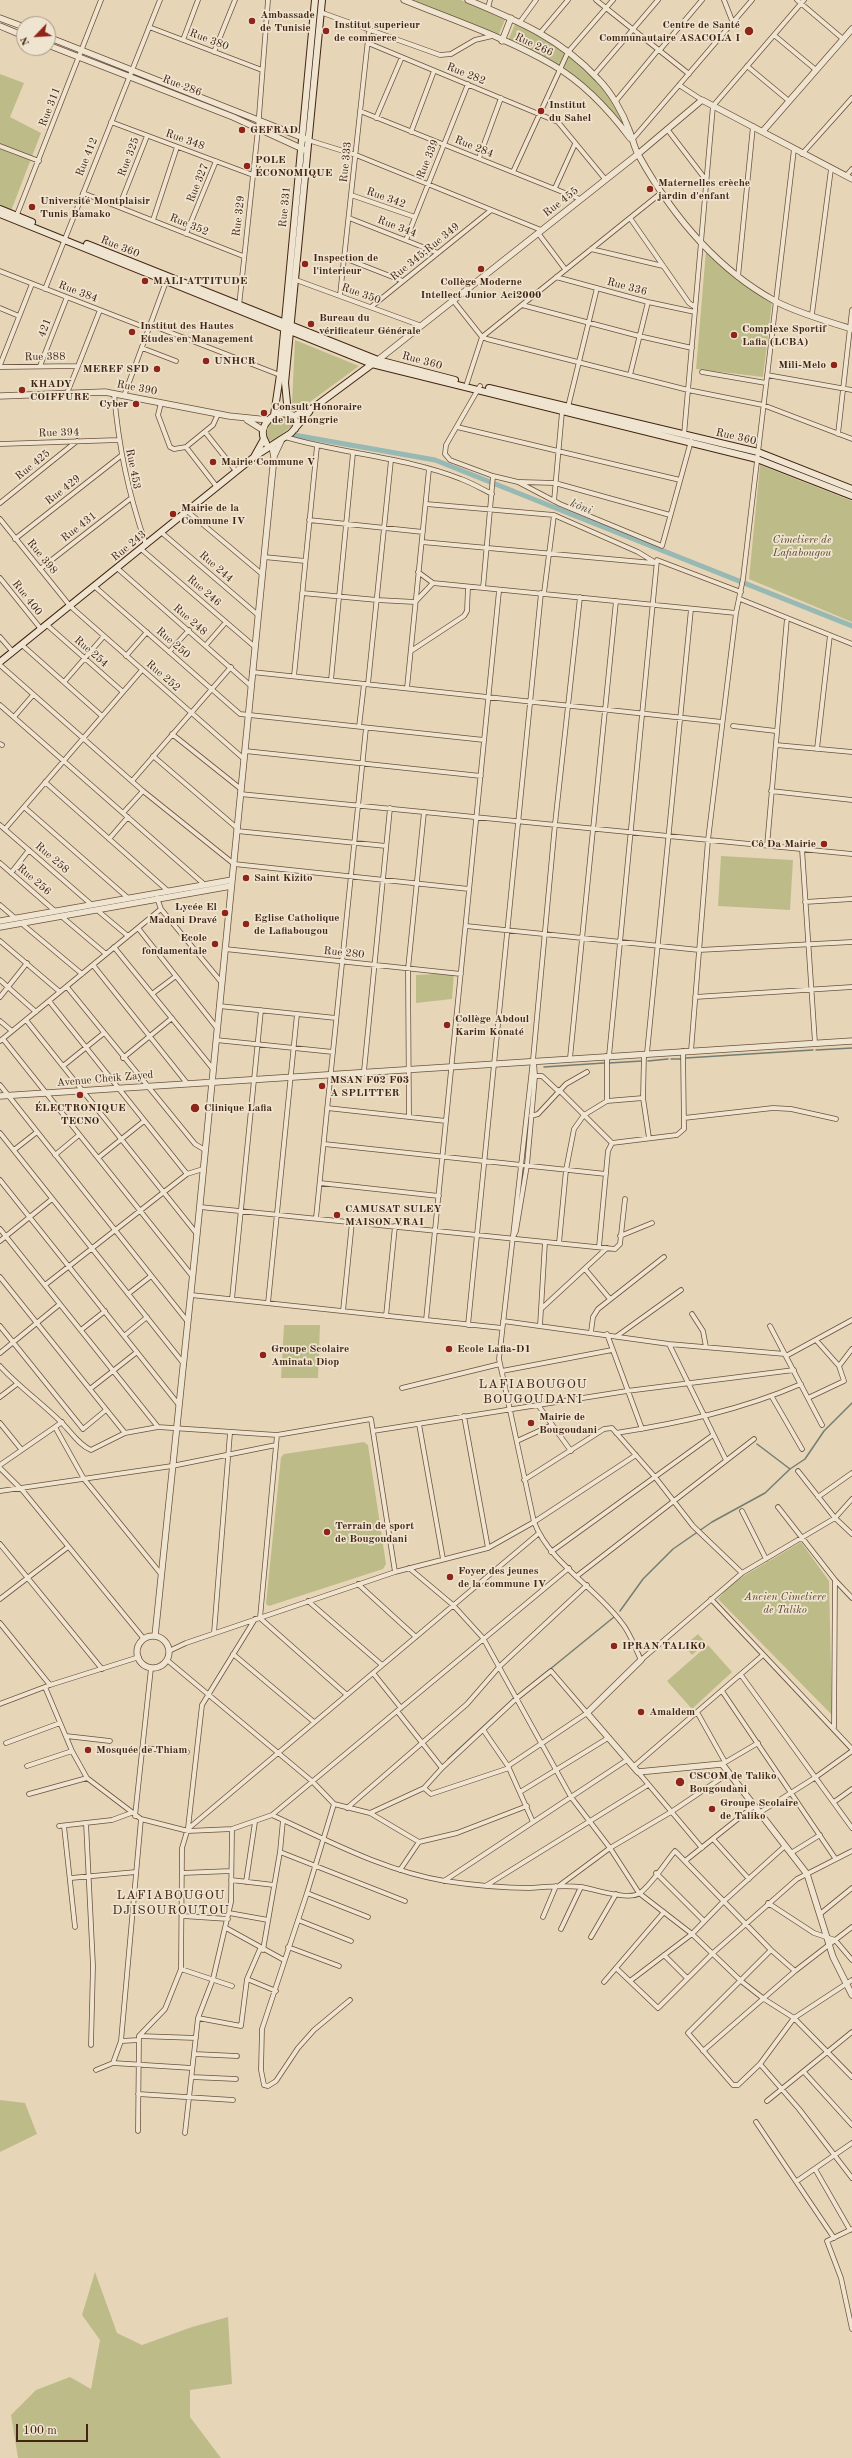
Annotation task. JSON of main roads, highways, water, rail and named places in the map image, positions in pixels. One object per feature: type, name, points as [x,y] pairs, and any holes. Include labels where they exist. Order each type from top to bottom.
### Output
[{"type":"main road","name":"Rue 331","points":[[291,415],[285,383],[287,327],[305,138],[315,0]]},
{"type":"main road","name":"Rue 331","points":[[305,138],[322,0]]},
{"type":"main road","name":"Rue 331","points":[[274,415],[287,327],[296,280],[304,149]]},
{"type":"main road","name":"Rue 360","points":[[0,209],[15,218],[239,306],[372,364],[568,407],[684,435],[691,440],[757,459],[852,496]]},
{"type":"main road","points":[[0,214],[15,218]]},
{"type":"main road","points":[[168,279],[287,327]]},
{"type":"main road","name":"Rue 360","points":[[287,327],[378,360],[467,383],[479,388],[562,412],[691,440],[758,452],[852,489]]},
{"type":"main road","name":"Rue 455","points":[[291,415],[313,408],[378,360]]},
{"type":"main road","points":[[254,457],[283,439],[294,430],[313,408]]},
{"type":"main road","points":[[271,446],[264,439],[263,430],[268,420],[274,415],[291,415],[297,423],[294,430]]},
{"type":"main road","name":"Rue 243","points":[[0,664],[254,457],[264,439]]},
{"type":"waterway","name":"kôni","points":[[294,435],[435,460],[852,626]]},
{"type":"waterway","points":[[816,1050],[852,1048]]},
{"type":"waterway","points":[[686,1058],[813,1050]]},
{"type":"waterway","points":[[648,1061],[668,1059]]},
{"type":"waterway","points":[[671,1059],[681,1059]]},
{"type":"waterway","points":[[609,1063],[642,1061]]},
{"type":"waterway","points":[[544,1067],[604,1063]]},
{"type":"waterway","points":[[620,1611],[643,1579],[673,1549],[712,1522],[765,1493],[790,1469],[805,1459],[824,1431],[852,1403]]},
{"type":"waterway","points":[[757,1444],[790,1469]]},
{"type":"waterway","points":[[522,1692],[614,1617]]},
{"type":"waterway","points":[[448,1759],[514,1698]]},
{"type":"place","name":"Ambassade de Tunisie","points":[[252,21]]},
{"type":"place","name":"Institut superieur de commerce","points":[[326,31]]},
{"type":"place","name":"Centre de Santé Communautaire ASACOLA I","points":[[749,31]]},
{"type":"place","name":"Institut du Sahel","points":[[541,111]]},
{"type":"place","name":"GEFRAD","points":[[242,130]]},
{"type":"place","name":"POLE ÉCONOMIQUE","points":[[247,166]]},
{"type":"place","name":"Maternelles crèche jardin d'enfant","points":[[650,189]]},
{"type":"place","name":"Université Montplaisir Tunis Bamako","points":[[32,207]]},
{"type":"place","name":"Inspection de l'interieur","points":[[305,264]]},
{"type":"place","name":"Collège Moderne Intellect Junior Aci2000","points":[[481,269]]},
{"type":"place","name":"MALI ATTITUDE","points":[[145,281]]},
{"type":"place","name":"Bureau du vérificateur Générale","points":[[311,324]]},
{"type":"place","name":"Institut des Hautes Etudes en Management","points":[[132,332]]},
{"type":"place","name":"Complexe Sportif Lafia (LCBA)","points":[[734,335]]},
{"type":"place","name":"UNHCR","points":[[206,361]]},
{"type":"place","name":"Mili-Melo","points":[[834,365]]},
{"type":"place","name":"MEREF SFD","points":[[157,369]]},
{"type":"place","name":"KHADY COIFFURE","points":[[22,390]]},
{"type":"place","name":"Cyber","points":[[136,404]]},
{"type":"place","name":"Consult Honoraire de la Hongrie","points":[[264,413]]},
{"type":"place","name":"Mairie Commune V","points":[[213,462]]},
{"type":"place","name":"Mairie de la Commune IV","points":[[173,514]]},
{"type":"place","name":"Cô Da Mairie","points":[[824,844]]},
{"type":"place","name":"Saint Kizito","points":[[246,878]]},
{"type":"place","name":"Lycée El Madani Dravé","points":[[225,913]]},
{"type":"place","name":"Eglise Catholique de Lafiabougou","points":[[246,924]]},
{"type":"place","name":"Ecole fondamentale","points":[[215,944]]},
{"type":"place","name":"Collège Abdoul Karim Konaté","points":[[447,1025]]},
{"type":"place","name":"MSAN F02 F03 A SPLITTER","points":[[322,1086]]},
{"type":"place","name":"ÉLECTRONIQUE TECNO","points":[[80,1095]]},
{"type":"place","name":"Clinique Lafia","points":[[195,1108]]},
{"type":"place","name":"CAMUSAT SULEY MAISON VRAI","points":[[337,1215]]},
{"type":"place","name":"Ecole Lafia-D1","points":[[449,1349]]},
{"type":"place","name":"Groupe Scolaire Aminata Diop","points":[[263,1355]]},
{"type":"place","name":"Mairie de Bougoudani","points":[[531,1423]]},
{"type":"place","name":"Terrain de sport de Bougoudani","points":[[327,1532]]},
{"type":"place","name":"Foyer des jeunes de la commune IV","points":[[450,1577]]},
{"type":"place","name":"IPRAN TALIKO","points":[[614,1646]]},
{"type":"place","name":"Amaldem","points":[[641,1712]]},
{"type":"place","name":"Mosquée de Thiam","points":[[88,1750]]},
{"type":"place","name":"CSCOM de Taliko Bougoudani","points":[[680,1782]]},
{"type":"place","name":"Groupe Scolaire de Taliko","points":[[712,1809]]},
{"type":"district","name":"LAFIABOUGOU BOUGOUDANI","points":[[533,1392]]},
{"type":"district","name":"LAFIABOUGOU DJISOUROUTOU","points":[[171,1904]]},
{"type":"park label","name":"Cimetiere de Lafiabougou","points":[[802,546]]},
{"type":"park label","name":"Ancien Cimetiere de Taliko","points":[[785,1603]]}]
